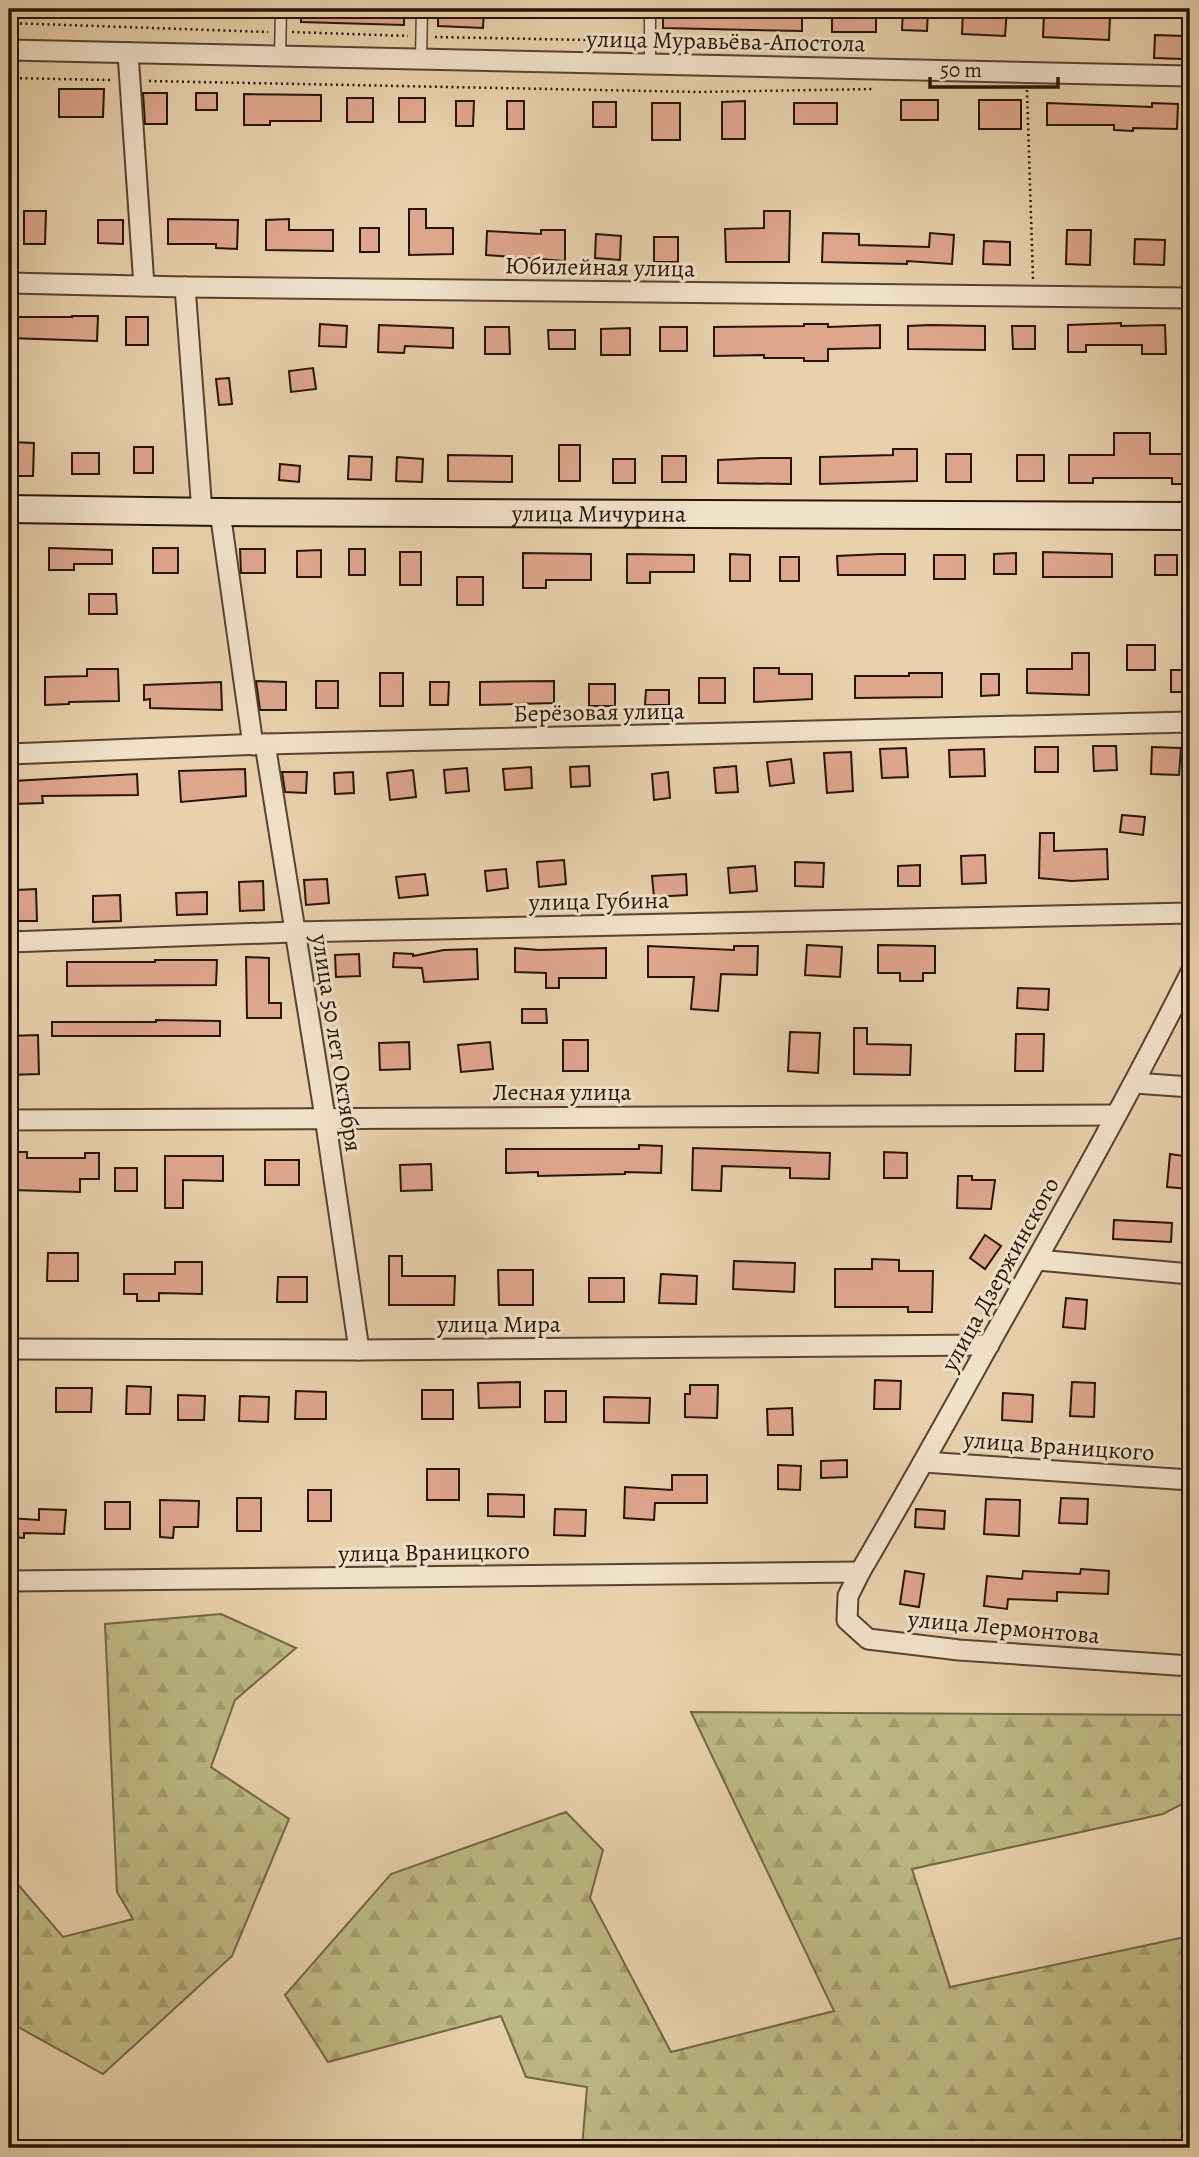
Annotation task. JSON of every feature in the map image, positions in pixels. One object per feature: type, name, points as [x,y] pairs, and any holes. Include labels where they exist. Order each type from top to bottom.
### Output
[{"type":"street","name":"улица Муравьёва-Апостола","points":[[9,50],[1190,76]]},
{"type":"street","points":[[128,53],[144,286]]},
{"type":"street","name":"Юбилейная улица","points":[[9,283],[1190,298]]},
{"type":"street","name":"улица 50 лет Октября","points":[[185,287],[211,512],[295,932],[359,1350]]},
{"type":"street","name":"улица Мичурина","points":[[9,509],[1190,516]]},
{"type":"street","name":"Берёзовая улица","points":[[9,754],[259,744],[1190,722]]},
{"type":"street","name":"улица Губина","points":[[9,942],[295,932],[1190,913]]},
{"type":"street","name":"улица Дзержинского","points":[[848,1596],[1038,1260],[1115,1115],[1135,1083],[1190,974]]},
{"type":"street","points":[[1135,1083],[1190,1087]]},
{"type":"street","name":"Лесная улица","points":[[9,1120],[1115,1115]]},
{"type":"street","points":[[1038,1260],[1190,1274]]},
{"type":"street","name":"улица Мира","points":[[9,1349],[359,1350],[989,1345]]},
{"type":"street","name":"улица Враницкого","points":[[924,1462],[1190,1480]]},
{"type":"street","name":"улица Враницкого","points":[[9,1581],[860,1572]]},
{"type":"street","name":"улица Лермонтова","points":[[848,1596],[846,1620],[868,1639],[959,1650],[1190,1667]]},
{"type":"lane","points":[[279,56],[281,9]]},
{"type":"lane","points":[[421,59],[422,9]]},
{"type":"lane","points":[[650,9],[650,64]]},
{"type":"path","points":[[9,23],[422,37],[843,45],[849,89]]},
{"type":"path","points":[[9,78],[685,92],[876,89]]},
{"type":"path","points":[[1033,296],[1027,86],[1034,86]]},
{"type":"green space","points":[[221,1614],[296,1648],[235,1700],[211,1767],[289,1819],[232,1956],[103,2074],[9,2022],[9,1874],[63,1937],[133,1919],[117,1892],[105,1624]]},
{"type":"green space","points":[[691,1712],[1190,1715],[1190,1800],[1163,1814],[912,1869],[950,1987],[1190,1936],[1190,2148],[582,2148],[587,2087],[526,2077],[501,2016],[328,2062],[285,1995],[391,1874],[566,1812],[603,1850],[590,1898],[671,2052],[834,2011]]},
{"type":"building","points":[[301,9],[404,9],[404,25],[301,22]]},
{"type":"building","points":[[438,9],[484,9],[483,28],[438,26]]},
{"type":"building","points":[[663,9],[802,9],[802,31],[663,28]]},
{"type":"building","points":[[832,9],[876,9],[876,32],[832,32]]},
{"type":"building","points":[[903,9],[928,9],[927,31],[902,30]]},
{"type":"building","points":[[963,9],[1007,9],[1005,36],[962,34]]},
{"type":"building","points":[[1044,13],[1110,16],[1109,40],[1043,37]]},
{"type":"building","points":[[1155,35],[1184,36],[1183,59],[1154,58]]},
{"type":"building","points":[[59,89],[104,89],[103,117],[59,117]]},
{"type":"building","points":[[143,93],[167,93],[167,124],[145,124]]},
{"type":"building","points":[[196,93],[217,93],[217,110],[196,110]]},
{"type":"building","points":[[244,94],[321,95],[321,121],[270,121],[270,125],[244,125]]},
{"type":"building","points":[[347,98],[373,98],[373,122],[347,122]]},
{"type":"building","points":[[399,98],[425,98],[425,122],[399,122]]},
{"type":"building","points":[[901,100],[938,100],[938,120],[901,120]]},
{"type":"building","points":[[979,100],[1021,100],[1021,129],[979,129]]},
{"type":"building","points":[[456,101],[474,101],[473,126],[456,126]]},
{"type":"building","points":[[507,101],[524,101],[524,129],[507,129]]},
{"type":"building","points":[[745,101],[745,139],[722,139],[722,102]]},
{"type":"building","points":[[593,102],[616,102],[616,127],[593,127]]},
{"type":"building","points":[[652,103],[680,103],[680,140],[652,140]]},
{"type":"building","points":[[794,103],[837,103],[837,124],[794,124]]},
{"type":"building","points":[[1047,103],[1152,107],[1152,103],[1178,104],[1177,129],[1133,128],[1133,131],[1114,130],[1114,125],[1047,125]]},
{"type":"building","points":[[409,209],[426,209],[426,228],[453,228],[453,254],[409,255]]},
{"type":"building","points":[[24,211],[46,211],[45,244],[24,244]]},
{"type":"building","points":[[764,211],[790,211],[789,262],[726,262],[725,229],[764,228]]},
{"type":"building","points":[[168,219],[238,220],[237,249],[216,248],[216,244],[168,244]]},
{"type":"building","points":[[289,219],[289,230],[333,230],[333,251],[266,250],[266,220]]},
{"type":"building","points":[[98,220],[123,220],[123,244],[98,243]]},
{"type":"building","points":[[360,228],[379,228],[379,252],[360,252]]},
{"type":"building","points":[[541,230],[565,230],[565,261],[486,255],[487,231],[541,234]]},
{"type":"building","points":[[1067,230],[1091,230],[1090,265],[1066,264]]},
{"type":"building","points":[[823,233],[859,234],[859,245],[929,247],[930,233],[954,235],[952,264],[907,261],[907,264],[822,262]]},
{"type":"building","points":[[596,234],[621,236],[620,260],[595,258]]},
{"type":"building","points":[[654,237],[678,237],[678,262],[654,262]]},
{"type":"building","points":[[1135,239],[1165,240],[1164,265],[1134,264]]},
{"type":"building","points":[[984,241],[1010,242],[1010,265],[983,264]]},
{"type":"building","points":[[98,316],[97,341],[9,338],[9,317]]},
{"type":"building","points":[[126,317],[148,317],[148,345],[126,345]]},
{"type":"building","points":[[1121,323],[1121,326],[1165,325],[1166,354],[1142,354],[1142,345],[1086,345],[1086,352],[1068,352],[1068,325]]},
{"type":"building","points":[[320,324],[347,326],[346,347],[319,346]]},
{"type":"building","points":[[828,324],[828,327],[880,325],[880,348],[828,349],[828,361],[764,358],[764,355],[714,356],[714,327]]},
{"type":"building","points":[[379,325],[453,328],[453,348],[405,346],[404,353],[378,352]]},
{"type":"building","points":[[908,326],[985,326],[985,350],[908,349]]},
{"type":"building","points":[[1012,326],[1035,326],[1035,349],[1013,349]]},
{"type":"building","points":[[485,327],[509,327],[510,354],[485,354]]},
{"type":"building","points":[[660,327],[687,327],[687,351],[660,351]]},
{"type":"building","points":[[630,328],[630,355],[601,355],[601,329]]},
{"type":"building","points":[[548,330],[575,330],[575,349],[549,349]]},
{"type":"building","points":[[313,368],[316,389],[291,392],[289,371]]},
{"type":"building","points":[[229,378],[232,404],[219,405],[216,379]]},
{"type":"building","points":[[1114,433],[1150,433],[1150,454],[1190,454],[1190,484],[1172,484],[1172,478],[1093,478],[1093,483],[1069,483],[1069,455],[1114,455]]},
{"type":"building","points":[[11,442],[34,443],[33,476],[10,476]]},
{"type":"building","points":[[559,445],[580,445],[580,481],[559,481]]},
{"type":"building","points":[[134,447],[153,447],[153,473],[134,473]]},
{"type":"building","points":[[893,449],[917,449],[917,481],[820,484],[820,457],[893,455]]},
{"type":"building","points":[[72,453],[99,453],[99,474],[72,474]]},
{"type":"building","points":[[946,454],[971,454],[971,482],[946,482]]},
{"type":"building","points":[[448,455],[512,456],[512,482],[448,481]]},
{"type":"building","points":[[1017,455],[1044,455],[1044,481],[1017,481]]},
{"type":"building","points":[[349,456],[372,457],[371,480],[348,479]]},
{"type":"building","points":[[662,456],[686,456],[686,482],[662,482]]},
{"type":"building","points":[[397,457],[423,459],[422,482],[396,481]]},
{"type":"building","points":[[791,458],[791,484],[718,483],[718,460]]},
{"type":"building","points":[[613,459],[635,459],[635,483],[613,483]]},
{"type":"building","points":[[280,464],[300,466],[299,482],[279,480]]},
{"type":"building","points":[[49,548],[112,550],[112,564],[74,564],[74,570],[49,570]]},
{"type":"building","points":[[153,548],[178,548],[178,573],[153,573]]},
{"type":"building","points":[[240,549],[265,549],[265,573],[241,573]]},
{"type":"building","points":[[349,549],[365,549],[365,575],[349,575]]},
{"type":"building","points":[[321,550],[321,577],[297,577],[297,551]]},
{"type":"building","points":[[400,552],[421,552],[421,585],[400,585]]},
{"type":"building","points":[[1043,552],[1112,554],[1112,577],[1043,577]]},
{"type":"building","points":[[523,553],[591,554],[591,580],[546,580],[546,588],[523,588]]},
{"type":"building","points":[[1016,553],[1016,574],[994,574],[994,554]]},
{"type":"building","points":[[627,554],[694,555],[694,572],[650,572],[650,583],[627,583]]},
{"type":"building","points":[[730,554],[750,555],[750,581],[730,581]]},
{"type":"building","points":[[905,554],[905,575],[838,575],[837,556]]},
{"type":"building","points":[[934,555],[965,555],[965,579],[934,579]]},
{"type":"building","points":[[1155,555],[1177,555],[1177,575],[1155,575]]},
{"type":"building","points":[[780,557],[799,557],[799,581],[780,581]]},
{"type":"building","points":[[457,577],[483,577],[483,605],[457,605]]},
{"type":"building","points":[[89,594],[116,594],[117,614],[89,614]]},
{"type":"building","points":[[1127,645],[1155,645],[1155,670],[1127,670]]},
{"type":"building","points":[[1072,653],[1089,653],[1089,695],[1027,693],[1027,669],[1072,669]]},
{"type":"building","points":[[754,668],[779,668],[779,674],[812,674],[812,699],[754,702]]},
{"type":"building","points":[[87,669],[118,669],[119,701],[45,705],[45,677],[87,676]]},
{"type":"building","points":[[1171,670],[1190,670],[1190,692],[1171,692]]},
{"type":"building","points":[[380,673],[403,673],[403,706],[380,706]]},
{"type":"building","points":[[909,673],[942,673],[942,697],[855,698],[855,676],[909,676]]},
{"type":"building","points":[[981,674],[999,674],[999,695],[981,696]]},
{"type":"building","points":[[699,678],[725,678],[725,703],[699,703]]},
{"type":"building","points":[[256,681],[286,682],[286,710],[260,710]]},
{"type":"building","points":[[316,681],[338,681],[338,708],[316,708]]},
{"type":"building","points":[[554,681],[554,703],[480,705],[480,682]]},
{"type":"building","points":[[221,682],[222,710],[150,708],[150,699],[144,700],[144,685]]},
{"type":"building","points":[[430,682],[449,682],[448,705],[430,705]]},
{"type":"building","points":[[589,684],[615,684],[615,706],[589,706]]},
{"type":"building","points":[[646,690],[669,690],[669,705],[645,705]]},
{"type":"building","points":[[1093,746],[1116,746],[1117,770],[1094,771]]},
{"type":"building","points":[[1035,747],[1058,747],[1058,772],[1035,772]]},
{"type":"building","points":[[1152,747],[1181,748],[1179,775],[1151,774]]},
{"type":"building","points":[[906,748],[908,777],[882,778],[880,749]]},
{"type":"building","points":[[984,749],[985,776],[950,777],[949,750]]},
{"type":"building","points":[[851,752],[853,791],[827,793],[824,753]]},
{"type":"building","points":[[791,759],[794,783],[770,786],[767,762]]},
{"type":"building","points":[[589,766],[590,786],[571,787],[570,767]]},
{"type":"building","points":[[736,766],[738,792],[716,793],[714,768]]},
{"type":"building","points":[[531,767],[532,788],[505,790],[503,769]]},
{"type":"building","points":[[467,768],[469,791],[446,793],[444,770]]},
{"type":"building","points":[[245,769],[246,796],[181,802],[179,771]]},
{"type":"building","points":[[413,770],[416,797],[390,800],[387,773]]},
{"type":"building","points":[[282,772],[307,772],[306,793],[285,792]]},
{"type":"building","points":[[353,772],[354,793],[335,794],[334,773]]},
{"type":"building","points":[[668,772],[670,798],[654,800],[652,774]]},
{"type":"building","points":[[137,774],[138,795],[42,796],[43,803],[14,804],[13,781]]},
{"type":"building","points":[[1122,815],[1145,817],[1143,835],[1120,832]]},
{"type":"building","points":[[1040,833],[1054,833],[1054,851],[1107,849],[1108,879],[1072,881],[1039,878]]},
{"type":"building","points":[[985,855],[986,883],[962,884],[961,856]]},
{"type":"building","points":[[564,860],[566,884],[539,887],[537,862]]},
{"type":"building","points":[[795,862],[824,863],[823,887],[795,886]]},
{"type":"building","points":[[920,865],[920,886],[898,886],[898,866]]},
{"type":"building","points":[[755,866],[757,891],[730,893],[728,868]]},
{"type":"building","points":[[506,869],[508,888],[487,891],[485,871]]},
{"type":"building","points":[[425,874],[428,895],[399,898],[396,877]]},
{"type":"building","points":[[686,874],[687,895],[654,897],[652,876]]},
{"type":"building","points":[[327,879],[329,903],[306,905],[304,880]]},
{"type":"building","points":[[263,881],[264,910],[240,911],[239,882]]},
{"type":"building","points":[[36,889],[37,921],[16,921],[16,890]]},
{"type":"building","points":[[207,892],[207,914],[177,915],[176,893]]},
{"type":"building","points":[[120,895],[121,921],[93,922],[93,896]]},
{"type":"building","points":[[807,945],[842,947],[840,977],[805,975]]},
{"type":"building","points":[[878,945],[935,946],[935,973],[923,973],[923,981],[900,981],[900,973],[878,973]]},
{"type":"building","points":[[648,946],[734,950],[734,946],[758,946],[757,975],[721,974],[718,1011],[691,1009],[694,977],[648,977]]},
{"type":"building","points":[[515,948],[606,948],[606,978],[559,978],[559,988],[546,988],[546,973],[515,972]]},
{"type":"building","points":[[477,949],[478,979],[424,982],[422,968],[393,967],[394,953],[413,956],[444,950]]},
{"type":"building","points":[[359,954],[360,976],[336,977],[335,955]]},
{"type":"building","points":[[246,957],[269,958],[269,1003],[281,1003],[281,1018],[247,1018]]},
{"type":"building","points":[[217,960],[216,985],[67,986],[67,962]]},
{"type":"building","points":[[1018,988],[1049,989],[1048,1010],[1017,1008]]},
{"type":"building","points":[[522,1009],[546,1009],[547,1023],[522,1023]]},
{"type":"building","points":[[220,1021],[220,1036],[52,1036],[52,1022]]},
{"type":"building","points":[[854,1028],[867,1028],[867,1044],[911,1045],[910,1075],[854,1074]]},
{"type":"building","points":[[790,1032],[820,1033],[818,1073],[788,1071]]},
{"type":"building","points":[[1016,1034],[1044,1034],[1043,1071],[1015,1071]]},
{"type":"building","points":[[38,1035],[39,1074],[9,1075],[9,1036]]},
{"type":"building","points":[[563,1040],[588,1040],[588,1071],[563,1071]]},
{"type":"building","points":[[409,1042],[410,1069],[380,1070],[379,1043]]},
{"type":"building","points":[[490,1042],[493,1069],[461,1072],[458,1045]]},
{"type":"building","points":[[639,1145],[662,1146],[661,1173],[538,1176],[538,1172],[506,1173],[506,1149],[639,1149]]},
{"type":"building","points":[[693,1148],[830,1153],[829,1179],[790,1178],[790,1168],[722,1166],[721,1191],[692,1190]]},
{"type":"building","points":[[12,1152],[27,1152],[27,1158],[85,1158],[85,1153],[99,1153],[99,1179],[80,1179],[80,1192],[12,1190]]},
{"type":"building","points":[[884,1152],[907,1153],[907,1178],[884,1178]]},
{"type":"building","points":[[1170,1154],[1190,1157],[1190,1189],[1167,1187]]},
{"type":"building","points":[[165,1156],[223,1156],[223,1181],[183,1180],[183,1208],[165,1208]]},
{"type":"building","points":[[265,1160],[299,1160],[299,1185],[265,1185]]},
{"type":"building","points":[[431,1164],[432,1190],[401,1191],[400,1165]]},
{"type":"building","points":[[115,1168],[137,1168],[137,1191],[115,1191]]},
{"type":"building","points":[[958,1176],[972,1176],[972,1180],[995,1180],[991,1209],[957,1208]]},
{"type":"building","points":[[1114,1220],[1172,1223],[1171,1242],[1113,1239]]},
{"type":"building","points":[[985,1235],[1001,1246],[985,1269],[970,1258]]},
{"type":"building","points":[[48,1253],[78,1253],[78,1281],[47,1281]]},
{"type":"building","points":[[389,1256],[402,1256],[402,1276],[455,1276],[454,1305],[389,1305]]},
{"type":"building","points":[[872,1259],[899,1260],[899,1271],[933,1271],[932,1312],[908,1312],[908,1307],[835,1307],[835,1269],[872,1269]]},
{"type":"building","points":[[734,1261],[795,1263],[794,1292],[733,1289]]},
{"type":"building","points":[[175,1262],[202,1262],[202,1294],[159,1293],[159,1301],[137,1301],[137,1294],[124,1294],[124,1274],[175,1274]]},
{"type":"building","points":[[498,1270],[533,1270],[533,1305],[499,1305]]},
{"type":"building","points":[[661,1274],[697,1276],[696,1304],[659,1303]]},
{"type":"building","points":[[278,1277],[307,1277],[307,1302],[277,1302]]},
{"type":"building","points":[[589,1278],[624,1278],[624,1302],[589,1302]]},
{"type":"building","points":[[1066,1298],[1087,1300],[1085,1329],[1063,1327]]},
{"type":"building","points":[[875,1380],[901,1381],[900,1409],[874,1409]]},
{"type":"building","points":[[520,1382],[520,1407],[479,1408],[478,1383]]},
{"type":"building","points":[[1072,1382],[1095,1383],[1094,1417],[1070,1416]]},
{"type":"building","points":[[690,1385],[718,1385],[717,1418],[685,1417],[685,1394],[690,1394]]},
{"type":"building","points":[[127,1386],[151,1387],[150,1414],[126,1414]]},
{"type":"building","points":[[56,1388],[92,1388],[91,1412],[56,1412]]},
{"type":"building","points":[[422,1390],[453,1390],[453,1419],[422,1419]]},
{"type":"building","points":[[296,1391],[326,1392],[326,1419],[295,1419]]},
{"type":"building","points":[[545,1391],[566,1391],[566,1422],[545,1422]]},
{"type":"building","points":[[1003,1393],[1033,1395],[1032,1422],[1002,1420]]},
{"type":"building","points":[[178,1395],[205,1396],[204,1420],[178,1420]]},
{"type":"building","points":[[240,1396],[269,1397],[268,1422],[239,1421]]},
{"type":"building","points":[[604,1397],[650,1398],[649,1423],[604,1422]]},
{"type":"building","points":[[792,1408],[793,1435],[768,1435],[767,1409]]},
{"type":"building","points":[[847,1460],[847,1477],[821,1478],[821,1461]]},
{"type":"building","points":[[778,1465],[801,1466],[800,1490],[778,1489]]},
{"type":"building","points":[[427,1469],[459,1469],[459,1500],[427,1500]]},
{"type":"building","points":[[672,1475],[707,1475],[707,1503],[655,1503],[654,1520],[624,1518],[625,1487],[672,1490]]},
{"type":"building","points":[[308,1490],[331,1490],[331,1521],[308,1521]]},
{"type":"building","points":[[488,1494],[524,1495],[524,1517],[488,1516]]},
{"type":"building","points":[[237,1498],[261,1498],[261,1531],[237,1531]]},
{"type":"building","points":[[1061,1498],[1088,1499],[1087,1524],[1059,1523]]},
{"type":"building","points":[[986,1499],[1020,1500],[1019,1536],[984,1534]]},
{"type":"building","points":[[160,1500],[199,1501],[198,1527],[174,1527],[173,1538],[160,1537]]},
{"type":"building","points":[[105,1502],[130,1502],[130,1529],[105,1529]]},
{"type":"building","points":[[39,1509],[66,1510],[64,1534],[24,1533],[24,1538],[9,1537],[9,1518],[39,1520]]},
{"type":"building","points":[[555,1509],[586,1510],[585,1536],[554,1535]]},
{"type":"building","points":[[916,1509],[945,1511],[944,1529],[915,1527]]},
{"type":"building","points":[[1081,1569],[1109,1571],[1108,1594],[1057,1592],[1057,1601],[1008,1599],[1007,1609],[984,1606],[987,1576],[1022,1579],[1023,1571],[1080,1574]]},
{"type":"building","points":[[905,1571],[924,1574],[919,1607],[900,1604]]}]
